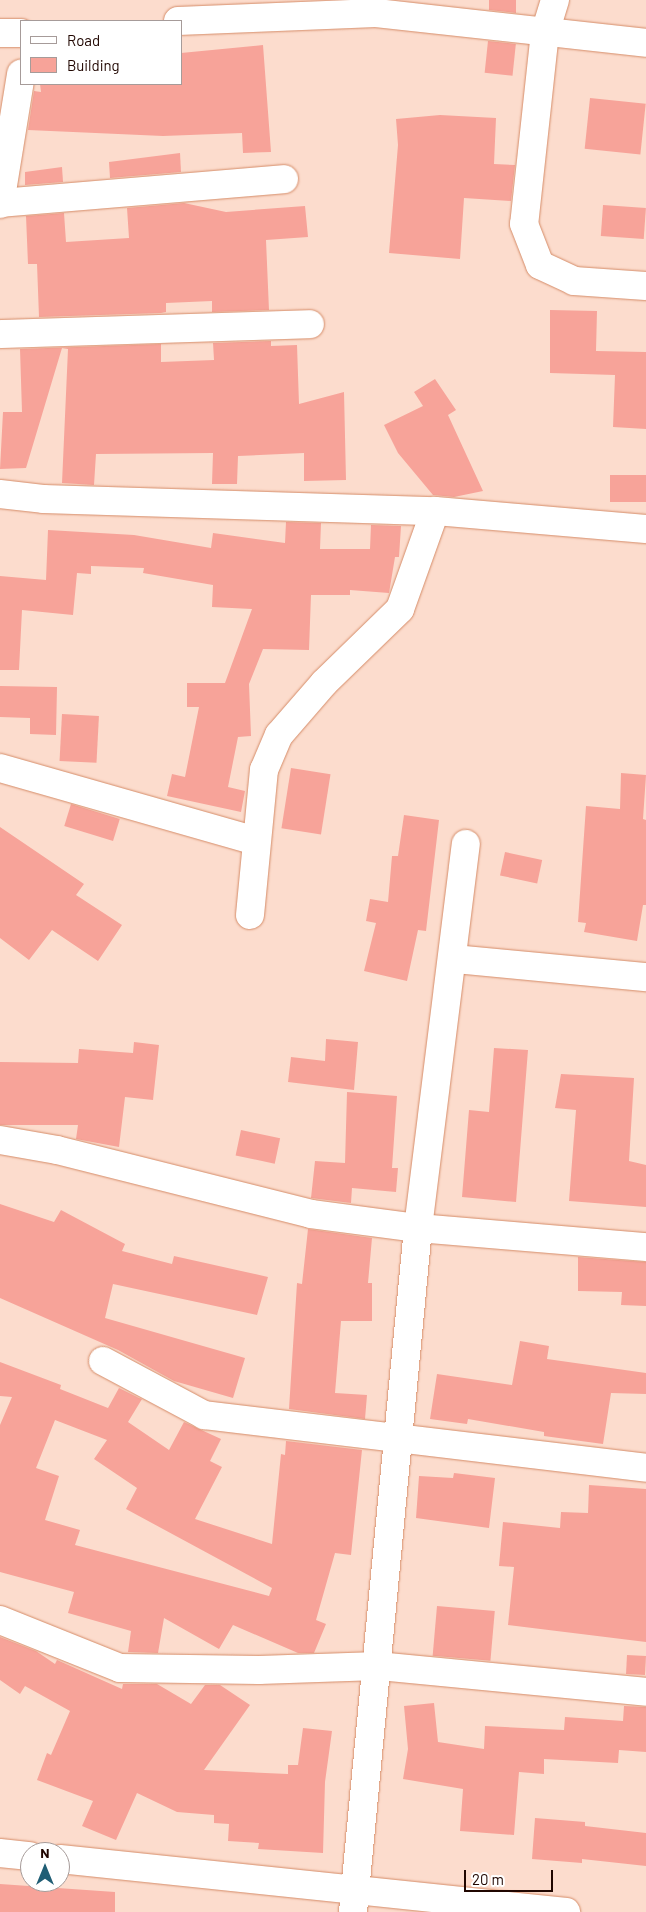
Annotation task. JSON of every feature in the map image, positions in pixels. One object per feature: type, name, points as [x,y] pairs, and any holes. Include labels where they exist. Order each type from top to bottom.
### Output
[{"type":"street","points":[[555,0],[545,32],[524,224],[540,265],[574,281],[646,286]]},
{"type":"street","points":[[182,21],[376,13],[646,43]]},
{"type":"street","points":[[0,33],[20,33]]},
{"type":"street","points":[[20,80],[0,203],[284,179]]},
{"type":"street","points":[[0,334],[310,324]]},
{"type":"street","points":[[0,494],[43,499],[436,511],[646,529]]},
{"type":"street","points":[[250,916],[264,770],[279,735],[324,683],[400,609],[436,511]]},
{"type":"street","points":[[0,768],[256,841]]},
{"type":"street","points":[[353,1902],[400,1441],[418,1228],[454,959],[466,844]]},
{"type":"street","points":[[454,959],[646,977]]},
{"type":"street","points":[[0,1140],[56,1150],[311,1214],[418,1228],[646,1247]]},
{"type":"street","points":[[103,1362],[204,1416],[400,1441],[646,1468]]},
{"type":"street","points":[[0,1620],[120,1668],[259,1670],[378,1666],[646,1692]]},
{"type":"street","points":[[0,1853],[20,1855]]},
{"type":"street","points":[[70,1860],[353,1902],[566,1912]]},
{"type":"building","points":[[489,0],[516,0],[516,13],[489,10]]},
{"type":"building","points":[[488,41],[516,44],[513,76],[485,73]]},
{"type":"building","points":[[263,45],[271,152],[243,153],[242,133],[163,136],[28,130],[34,91],[41,92],[40,85],[182,85],[182,53]]},
{"type":"building","points":[[590,98],[646,104],[640,155],[585,149]]},
{"type":"building","points":[[440,115],[496,118],[494,164],[515,165],[511,201],[464,198],[460,259],[389,253],[398,145],[396,119]]},
{"type":"building","points":[[180,153],[181,172],[110,178],[109,162]]},
{"type":"building","points":[[62,167],[63,182],[25,185],[25,172]]},
{"type":"building","points":[[184,203],[226,212],[305,206],[308,237],[266,240],[269,310],[212,312],[212,301],[166,303],[166,312],[161,313],[39,317],[37,264],[28,264],[26,216],[64,213],[66,242],[129,238],[127,208]]},
{"type":"building","points":[[603,205],[646,208],[644,239],[601,236]]},
{"type":"building","points":[[550,310],[597,311],[596,351],[646,352],[646,429],[613,427],[615,375],[550,373]]},
{"type":"building","points":[[271,341],[271,346],[297,345],[299,404],[344,392],[346,480],[304,481],[304,453],[238,456],[237,484],[212,484],[213,453],[96,454],[94,485],[62,483],[68,349],[62,348],[26,468],[0,469],[3,412],[22,412],[20,349],[161,344],[161,362],[214,360],[213,343]]},
{"type":"building","points":[[435,379],[456,410],[448,415],[483,491],[454,497],[433,495],[398,453],[384,425],[423,406],[414,392]]},
{"type":"building","points":[[610,475],[646,475],[646,502],[610,502]]},
{"type":"building","points":[[286,522],[321,523],[320,549],[370,549],[371,525],[401,526],[399,557],[395,557],[389,593],[350,590],[350,595],[311,595],[309,650],[263,649],[249,684],[251,736],[238,737],[228,787],[245,791],[241,812],[167,796],[172,774],[185,777],[199,707],[187,707],[187,683],[225,683],[252,609],[212,607],[213,585],[143,573],[144,568],[91,566],[91,574],[77,573],[73,615],[22,610],[19,670],[0,670],[0,576],[46,580],[48,530],[134,535],[211,548],[213,533],[285,543]]},
{"type":"building","points":[[0,686],[57,687],[56,735],[30,734],[30,718],[0,717]]},
{"type":"building","points":[[62,714],[99,716],[96,763],[60,761]]},
{"type":"building","points":[[291,768],[331,774],[321,835],[281,828]]},
{"type":"building","points":[[621,773],[646,775],[643,819],[646,820],[646,905],[643,905],[637,941],[584,932],[586,923],[578,922],[586,806],[620,809]]},
{"type":"building","points":[[71,804],[120,819],[113,841],[64,826]]},
{"type":"building","points":[[404,815],[439,820],[426,931],[418,930],[407,981],[364,971],[376,923],[366,921],[370,899],[388,902],[392,856],[398,856]]},
{"type":"building","points":[[0,827],[84,884],[76,895],[122,925],[98,961],[52,930],[29,960],[0,938]]},
{"type":"building","points":[[505,852],[542,860],[537,883],[500,875]]},
{"type":"building","points":[[326,1039],[358,1042],[354,1090],[288,1082],[291,1057],[325,1061]]},
{"type":"building","points":[[134,1042],[159,1045],[153,1100],[125,1097],[119,1147],[76,1139],[78,1125],[0,1125],[0,1062],[78,1063],[79,1049],[133,1053]]},
{"type":"building","points":[[494,1048],[528,1050],[516,1202],[462,1197],[469,1110],[489,1112]]},
{"type":"building","points":[[561,1074],[634,1078],[629,1161],[646,1165],[646,1207],[569,1201],[576,1110],[555,1108]]},
{"type":"building","points":[[347,1092],[397,1096],[392,1168],[398,1168],[396,1192],[352,1188],[351,1203],[311,1198],[315,1161],[345,1163]]},
{"type":"building","points":[[241,1130],[280,1138],[275,1164],[236,1155]]},
{"type":"building","points":[[0,1204],[54,1222],[61,1210],[125,1244],[122,1251],[172,1264],[174,1256],[268,1277],[257,1315],[113,1284],[105,1318],[245,1358],[233,1398],[174,1381],[118,1350],[0,1298]]},
{"type":"building","points":[[308,1229],[372,1238],[368,1283],[372,1283],[372,1321],[341,1321],[335,1393],[367,1395],[365,1419],[289,1409],[297,1283],[302,1284]]},
{"type":"building","points":[[578,1257],[646,1262],[646,1306],[621,1305],[622,1292],[578,1291]]},
{"type":"building","points":[[520,1341],[549,1346],[547,1359],[646,1373],[646,1394],[611,1393],[603,1444],[544,1436],[544,1432],[468,1419],[467,1424],[430,1419],[437,1374],[512,1385]]},
{"type":"building","points":[[0,1362],[61,1385],[60,1389],[108,1408],[119,1388],[142,1399],[128,1422],[169,1450],[184,1422],[221,1439],[210,1461],[222,1467],[195,1519],[272,1544],[281,1454],[285,1455],[286,1441],[362,1450],[351,1555],[335,1553],[316,1620],[326,1624],[314,1653],[298,1653],[233,1625],[219,1649],[164,1618],[158,1653],[128,1652],[131,1631],[68,1613],[74,1592],[0,1572],[0,1425],[12,1397],[0,1396]],"holes":[[[55,1420],[107,1440],[94,1459],[137,1488],[126,1509],[272,1588],[269,1596],[75,1545],[80,1530],[45,1520],[59,1476],[36,1468]]]},
{"type":"building","points":[[454,1473],[495,1478],[489,1528],[416,1518],[419,1476],[453,1478]]},
{"type":"building","points":[[589,1485],[646,1489],[646,1642],[508,1625],[514,1567],[499,1566],[503,1522],[560,1528],[561,1512],[588,1513]]},
{"type":"building","points":[[437,1606],[495,1611],[490,1661],[433,1656]]},
{"type":"building","points":[[0,1637],[36,1651],[55,1664],[57,1660],[122,1689],[123,1684],[157,1684],[191,1704],[205,1685],[220,1685],[250,1705],[204,1770],[288,1774],[288,1765],[298,1765],[303,1728],[332,1731],[325,1782],[323,1853],[258,1849],[259,1843],[228,1841],[229,1824],[214,1823],[214,1815],[177,1812],[137,1793],[116,1840],[82,1826],[93,1801],[37,1780],[47,1753],[51,1755],[70,1711],[25,1686],[20,1694],[0,1680]]},
{"type":"building","points":[[627,1655],[646,1656],[645,1675],[626,1674]]},
{"type":"building","points":[[434,1703],[438,1742],[484,1749],[485,1726],[564,1730],[565,1717],[623,1721],[624,1706],[646,1707],[646,1752],[619,1750],[618,1763],[544,1759],[544,1774],[519,1772],[514,1835],[460,1831],[463,1789],[403,1779],[408,1749],[404,1706]]},
{"type":"building","points":[[535,1818],[585,1822],[585,1826],[646,1833],[646,1866],[582,1859],[582,1863],[532,1859]]},
{"type":"building","points":[[0,1884],[20,1885],[20,1892],[70,1892],[70,1889],[115,1892],[115,1912],[0,1912]]}]
